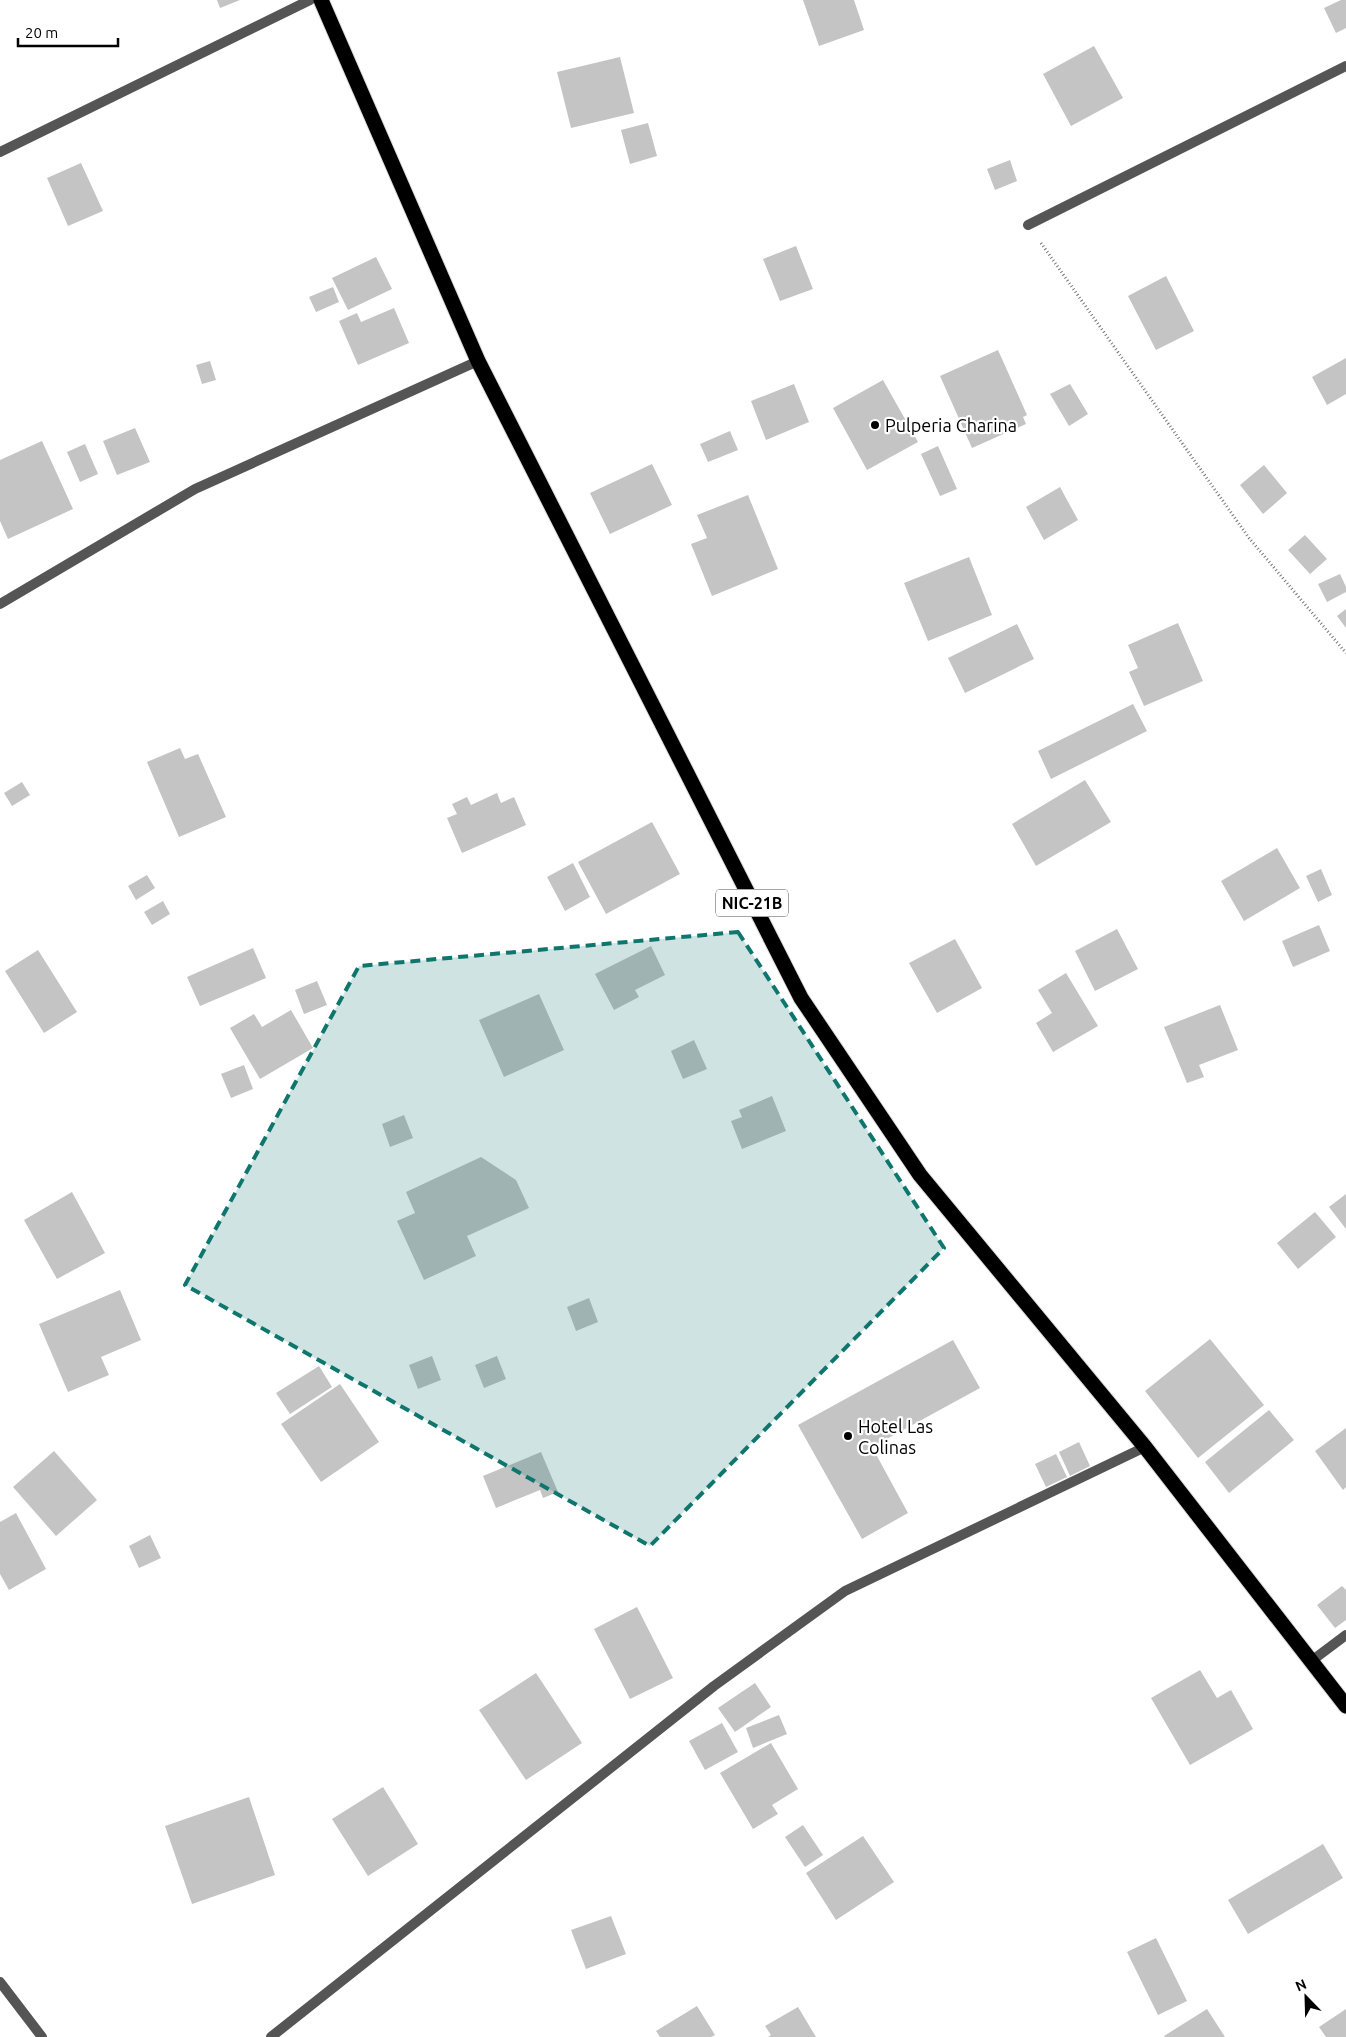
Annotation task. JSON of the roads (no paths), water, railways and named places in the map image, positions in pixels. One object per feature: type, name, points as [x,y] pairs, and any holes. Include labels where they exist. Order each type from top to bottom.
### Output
[{"type":"highway","name":"NIC-21B","points":[[322,0],[478,361],[801,998],[920,1176],[1145,1446],[1310,1662],[1346,1706]]},
{"type":"street","points":[[0,152],[310,0]]},
{"type":"street","points":[[1028,225],[1346,66]]},
{"type":"street","points":[[0,604],[194,489],[478,361]]},
{"type":"street","points":[[271,2037],[714,1686],[845,1591],[1145,1446]]},
{"type":"street","points":[[1310,1662],[1346,1636]]},
{"type":"street","points":[[0,1982],[42,2037]]},
{"type":"place","name":"Pulperia Charina","points":[[875,425]]},
{"type":"place","name":"Hotel Las Colinas","points":[[848,1436]]}]
